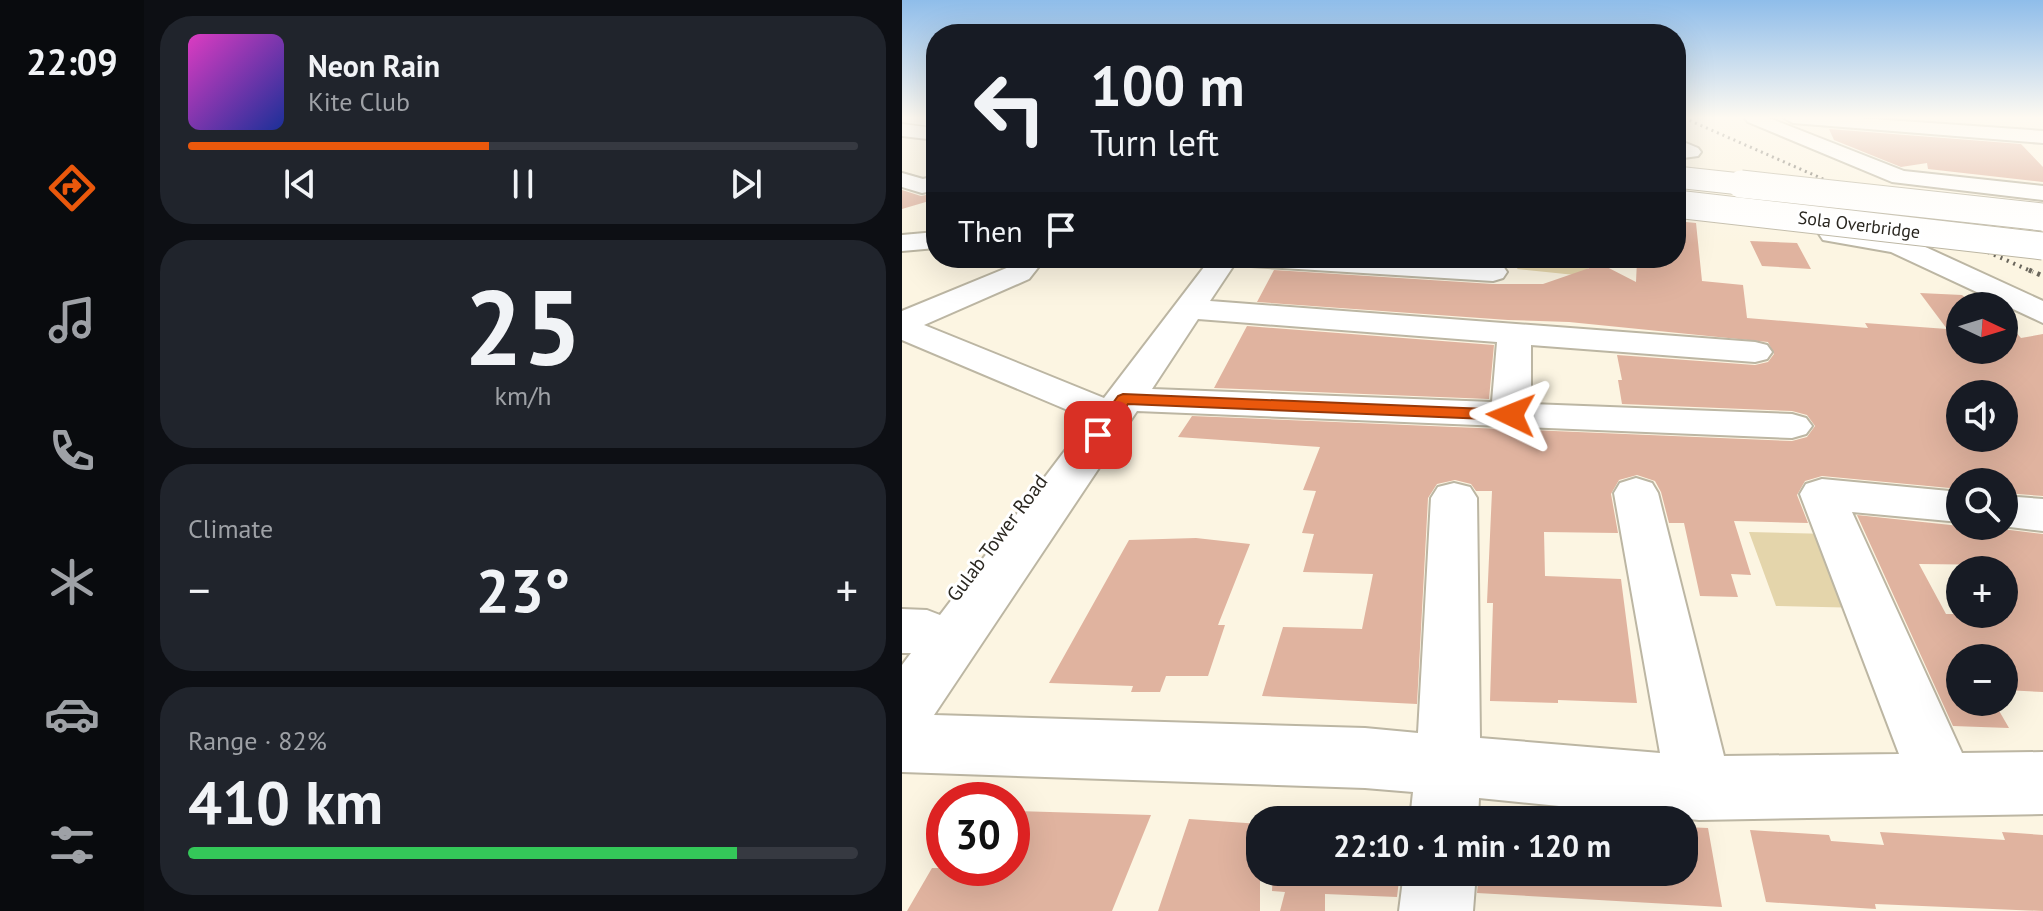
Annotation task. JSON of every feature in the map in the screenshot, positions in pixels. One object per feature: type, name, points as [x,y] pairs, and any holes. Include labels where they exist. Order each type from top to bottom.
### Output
[{"type":"main road","points":[[1686,178],[2043,217]]},
{"type":"main road","name":"Sola Overbridge","points":[[1686,190],[2043,229]]},
{"type":"main road","name":"Sola Overbridge","points":[[1686,205],[2043,246]]},
{"type":"street","points":[[1861,161],[1900,177],[2043,193]]},
{"type":"street","points":[[902,180],[926,185]]},
{"type":"street","points":[[1686,216],[1886,241],[2043,313]]},
{"type":"street","points":[[902,243],[926,241]]},
{"type":"street","points":[[902,325],[1019,273],[1023,268]]},
{"type":"street","name":"Gulab Tower Road","points":[[910,643],[1110,404],[1205,268]]},
{"type":"street","points":[[902,712],[1110,404],[1189,309],[1218,268]]},
{"type":"street","points":[[1421,268],[1493,272]]},
{"type":"street","points":[[1189,309],[1755,352]]},
{"type":"street","points":[[902,325],[1110,404],[1792,426]]},
{"type":"street","points":[[1511,415],[1514,335]]},
{"type":"street","points":[[1636,493],[1699,788]]},
{"type":"street","points":[[1944,786],[1822,494],[1946,506]]},
{"type":"street","points":[[1446,793],[1454,498]]},
{"type":"street","points":[[2018,512],[2043,515]]},
{"type":"street","points":[[902,743],[1365,758],[1446,793],[2043,783]]},
{"type":"street","points":[[1436,911],[1439,886]]},
{"type":"shaded area","points":[[1518,268],[1588,268],[1585,276]]},
{"type":"shaded area","points":[[1749,532],[1830,534],[1866,608],[1776,606]]},
{"type":"building","points":[[1885,161],[2037,161],[2043,167],[2043,182],[1928,169],[1927,163],[1901,167]]},
{"type":"building","points":[[902,190],[926,195],[926,202],[902,209]]},
{"type":"building","points":[[1686,222],[1696,223],[1702,281],[1743,285],[1747,318],[1868,328],[1865,323],[1946,329],[1946,364],[2018,364],[2018,335],[2021,338],[2043,334],[2043,496],[2018,494],[2018,468],[1946,468],[1946,488],[1822,476],[1805,481],[1797,495],[1808,523],[1734,521],[1751,575],[1731,574],[1738,597],[1700,596],[1684,523],[1669,523],[1655,481],[1637,475],[1619,480],[1611,494],[1618,533],[1544,532],[1545,576],[1621,579],[1637,703],[1558,700],[1558,703],[1490,701],[1493,603],[1487,603],[1492,491],[1476,491],[1471,484],[1455,480],[1437,484],[1428,498],[1417,704],[1262,696],[1283,627],[1362,629],[1373,574],[1303,572],[1314,534],[1302,533],[1316,491],[1303,490],[1320,447],[1178,437],[1192,416],[1792,441],[1807,437],[1815,426],[1807,415],[1792,411],[1622,404],[1618,380],[1622,380],[1617,355],[1755,365],[1768,362],[1774,354],[1768,342],[1569,322],[1257,302],[1274,270],[1493,284],[1543,284],[1589,268],[1609,268],[1636,282],[1637,268],[1686,268]]},
{"type":"building","points":[[1750,241],[1797,243],[1811,269],[1762,266]]},
{"type":"building","points":[[1920,293],[1946,294],[1946,328]]},
{"type":"building","points":[[1247,326],[1494,345],[1489,399],[1214,388]]},
{"type":"building","points":[[1857,515],[1946,525],[1946,540],[2018,540],[2018,531],[2043,534],[2043,692],[2018,691],[2018,644],[1946,644],[1946,711]]},
{"type":"building","points":[[1196,538],[1250,544],[1218,625],[1225,625],[1208,676],[1166,676],[1160,692],[1131,692],[1133,686],[1049,683],[1129,540]]},
{"type":"building","points":[[1948,716],[2002,716],[2009,728],[1953,726]]},
{"type":"building","points":[[1030,812],[1151,815],[1112,911],[907,911],[926,878],[926,886],[1030,886]]},
{"type":"building","points":[[1189,819],[1246,823],[1246,886],[1260,886],[1260,911],[1158,911]]},
{"type":"building","points":[[1698,828],[1708,828],[1722,907],[1477,893],[1478,886],[1698,886]]},
{"type":"building","points":[[1750,830],[1829,835],[1831,841],[1884,845],[1880,832],[2005,840],[2002,832],[2043,835],[2043,911],[1875,904],[1876,909],[1766,902]]},
{"type":"building","points":[[1272,886],[1398,886],[1397,897],[1325,894],[1325,911],[1280,911],[1285,892],[1272,891]]},
{"type":"railway","points":[[1781,161],[1839,186]]},
{"type":"railway","points":[[1834,184],[2033,272]]},
{"type":"railway","points":[[2029,270],[2043,276]]},
{"type":"route","points":[[1098,435],[1123,399],[1511,415]]}]
